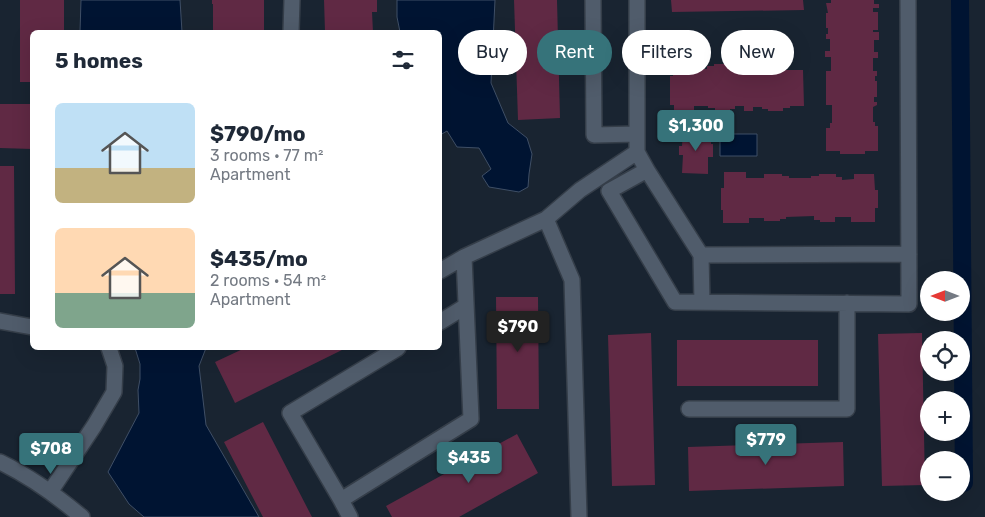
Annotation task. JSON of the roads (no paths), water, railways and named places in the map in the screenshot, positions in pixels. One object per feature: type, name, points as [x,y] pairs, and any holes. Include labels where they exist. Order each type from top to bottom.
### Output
[{"type":"street","points":[[291,30],[292,0]]},
{"type":"street","points":[[593,0],[594,135],[637,134]]},
{"type":"street","points":[[637,0],[637,152],[701,255],[702,302]]},
{"type":"street","points":[[647,170],[609,191],[675,302],[910,304],[908,0]]},
{"type":"street","points":[[442,270],[464,257],[546,219],[580,190],[637,152]]},
{"type":"street","points":[[546,219],[572,280],[580,517]]},
{"type":"street","points":[[701,255],[910,254]]},
{"type":"street","points":[[341,500],[471,419],[464,257]]},
{"type":"street","points":[[689,409],[847,409],[847,303]]},
{"type":"street","points":[[442,321],[466,306]]},
{"type":"street","points":[[0,321],[30,327]]},
{"type":"street","points":[[50,492],[114,392],[115,366],[111,350]]},
{"type":"street","points":[[350,517],[290,413],[395,350]]},
{"type":"street","points":[[0,462],[50,492],[82,517]]},
{"type":"water","points":[[81,0],[180,0],[182,30],[80,30]]},
{"type":"water","points":[[397,0],[495,0],[494,30],[458,30],[458,75],[491,75],[491,83],[508,123],[527,138],[532,154],[528,187],[519,192],[489,187],[482,176],[491,169],[479,148],[457,147],[447,131],[442,134],[442,30],[400,30]]},
{"type":"water","points":[[720,134],[757,134],[757,156],[720,156]]},
{"type":"water","points":[[136,350],[205,350],[199,366],[206,425],[259,517],[144,517],[129,504],[108,472],[139,413],[140,364]]},
{"type":"waterway","points":[[960,0],[964,451]]}]
